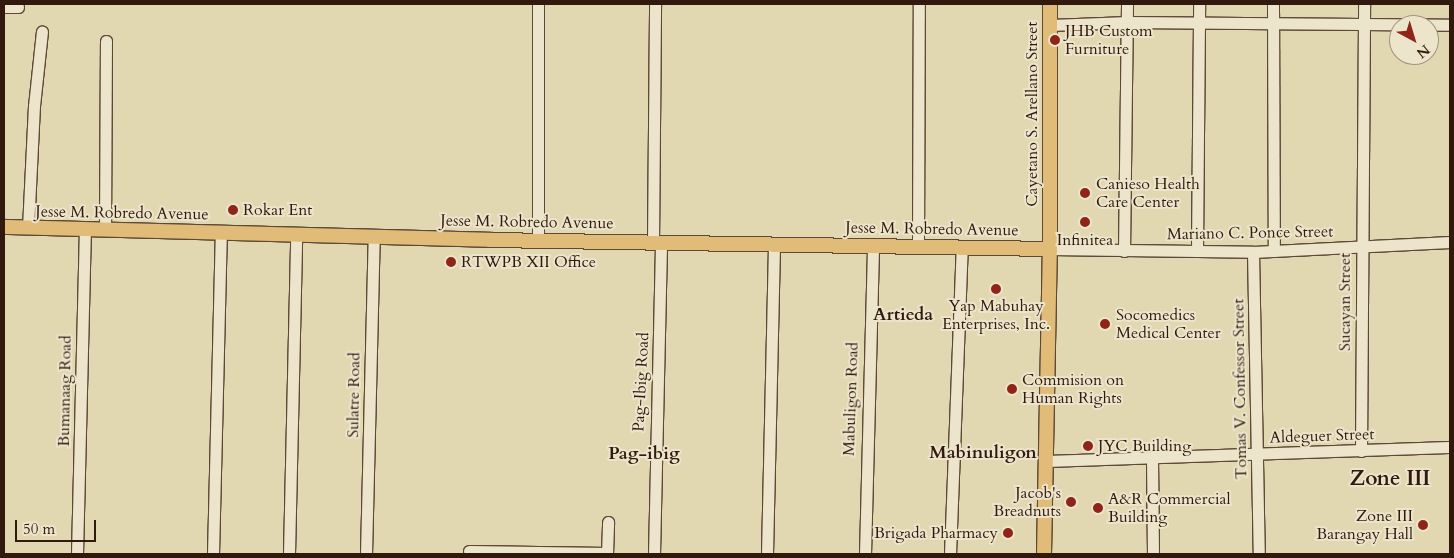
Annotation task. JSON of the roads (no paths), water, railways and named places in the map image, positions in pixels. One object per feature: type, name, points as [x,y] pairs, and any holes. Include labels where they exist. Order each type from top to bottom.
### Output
[{"type":"main road","name":"Cayetano S. Arellano Street","points":[[1044,554],[1050,249],[1050,4]]},
{"type":"main road","name":"Jesse M. Robredo Avenue","points":[[4,227],[538,241],[918,245],[1050,249]]},
{"type":"street","points":[[538,4],[538,241]]},
{"type":"street","name":"Pag-Ibig Road","points":[[654,554],[657,242],[655,4]]},
{"type":"street","points":[[918,245],[919,4]]},
{"type":"street","points":[[1124,251],[1127,4]]},
{"type":"street","points":[[1197,250],[1199,4]]},
{"type":"street","points":[[1273,4],[1274,251]]},
{"type":"street","name":"Sucayan Street","points":[[1361,451],[1364,4]]},
{"type":"street","points":[[4,7],[18,7]]},
{"type":"street","points":[[1050,25],[1128,22],[1450,25]]},
{"type":"street","points":[[28,228],[34,106],[42,31]]},
{"type":"street","points":[[105,230],[106,41]]},
{"type":"street","name":"Bumanaag Road","points":[[77,554],[85,229]]},
{"type":"street","points":[[213,554],[221,232]]},
{"type":"street","points":[[290,554],[296,235]]},
{"type":"street","name":"Sulatre Road","points":[[366,554],[374,237]]},
{"type":"street","name":"Mariano C. Ponce Street","points":[[1050,249],[1253,252],[1450,242]]},
{"type":"street","points":[[767,554],[774,244]]},
{"type":"street","name":"Mabuligon Road","points":[[865,554],[873,245]]},
{"type":"street","points":[[950,554],[962,246]]},
{"type":"street","name":"Tomas V. Confessor Street","points":[[1253,252],[1259,455],[1259,554]]},
{"type":"street","name":"Aldeguer Street","points":[[1045,461],[1450,447]]},
{"type":"street","points":[[1152,458],[1153,554]]},
{"type":"street","points":[[469,551],[607,554],[608,522]]},
{"type":"place","name":"JHB Custom Furniture","points":[[1055,40]]},
{"type":"place","name":"Canieso Health Care Center","points":[[1085,193]]},
{"type":"place","name":"Rokar Ent","points":[[233,210]]},
{"type":"place","name":"Infinitea","points":[[1085,222]]},
{"type":"place","name":"RTWPB XII Office","points":[[451,262]]},
{"type":"place","name":"Yap Mabuhay Enterprises, Inc.","points":[[996,289]]},
{"type":"place","name":"Socomedics Medical Center","points":[[1105,324]]},
{"type":"place","name":"Commision on Human Rights","points":[[1012,389]]},
{"type":"place","name":"JYC Building","points":[[1088,446]]},
{"type":"place","name":"Jacob's Breadnuts","points":[[1071,502]]},
{"type":"place","name":"A&R Commercial Building","points":[[1098,508]]},
{"type":"place","name":"Zone III Barangay Hall","points":[[1423,525]]},
{"type":"place","name":"Brigada Pharmacy","points":[[1008,533]]},
{"type":"district","name":"Artieda","points":[[903,315]]},
{"type":"district","name":"Mabinuligon","points":[[983,453]]},
{"type":"district","name":"Pag-ibig","points":[[644,454]]},
{"type":"district","name":"Zone III","points":[[1390,479]]}]
